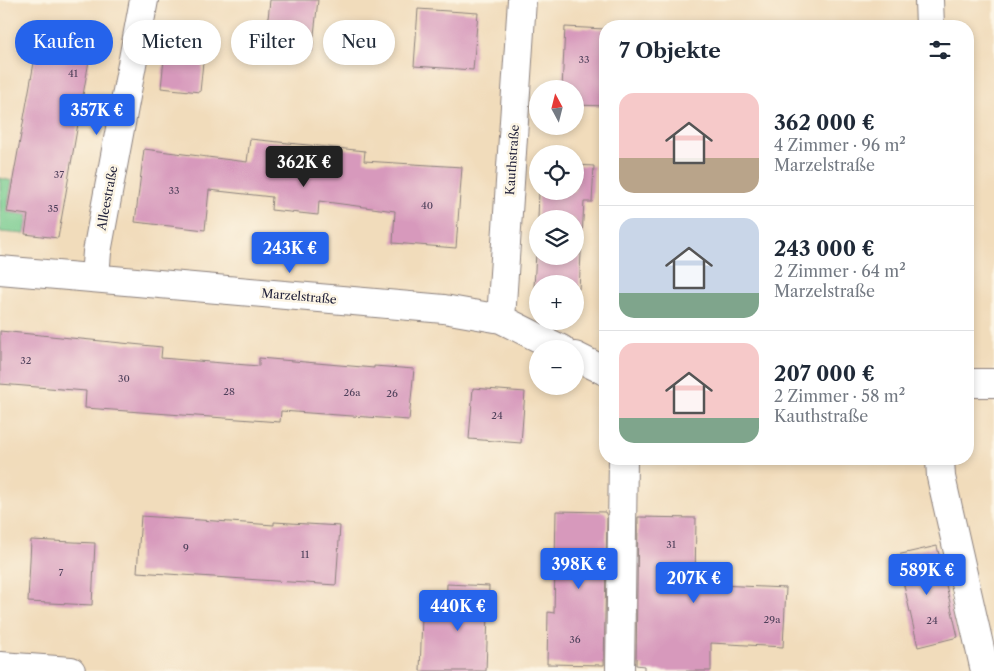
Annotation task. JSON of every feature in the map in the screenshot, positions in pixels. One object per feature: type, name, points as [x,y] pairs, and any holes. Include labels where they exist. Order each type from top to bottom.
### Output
[{"type":"street","name":"Alleestraße","points":[[95,278],[97,252],[144,0]]},
{"type":"street","name":"Kauthstraße","points":[[501,319],[522,0]]},
{"type":"street","points":[[929,0],[930,20]]},
{"type":"street","name":"Marzelstraße","points":[[0,270],[444,309],[501,319],[543,340]]},
{"type":"street","points":[[584,360],[599,367]]},
{"type":"street","points":[[974,383],[994,383]]},
{"type":"street","points":[[620,671],[623,465]]},
{"type":"street","points":[[940,465],[941,477],[986,671]]},
{"type":"street","points":[[0,666],[71,671]]},
{"type":"green space","points":[[0,178],[12,181],[7,212],[28,215],[25,234],[0,232]]},
{"type":"building","points":[[270,0],[318,0],[313,43],[313,20],[268,20]]},
{"type":"building","points":[[418,9],[478,13],[473,70],[414,66]]},
{"type":"building","points":[[565,27],[599,29],[599,106],[584,105],[584,80],[562,80]]},
{"type":"building","points":[[34,65],[88,65],[58,238],[25,234],[28,215],[7,212]]},
{"type":"building","points":[[163,65],[203,65],[200,92],[161,88]]},
{"type":"building","points":[[250,139],[365,151],[364,161],[462,167],[456,248],[393,243],[395,211],[319,201],[318,215],[271,210],[272,197],[209,190],[205,230],[135,222],[144,149],[247,162]]},
{"type":"building","points":[[584,165],[594,166],[592,202],[584,202],[584,210],[538,210],[539,200],[584,200]]},
{"type":"building","points":[[535,265],[580,265],[580,275],[535,275]]},
{"type":"building","points":[[0,331],[162,347],[161,358],[259,366],[259,358],[374,368],[374,366],[414,369],[409,420],[281,411],[280,422],[85,408],[86,391],[0,384]]},
{"type":"building","points":[[473,388],[525,392],[521,443],[469,439]]},
{"type":"building","points":[[556,511],[605,512],[607,516],[604,665],[547,664],[548,612],[554,613]]},
{"type":"building","points":[[141,516],[274,525],[274,522],[340,526],[336,585],[137,572]]},
{"type":"building","points":[[638,517],[696,518],[695,584],[786,588],[783,647],[711,643],[711,671],[644,671],[644,666],[636,665]]},
{"type":"building","points":[[31,540],[95,543],[92,605],[28,602]]},
{"type":"building","points":[[937,546],[958,637],[918,647],[897,555]]},
{"type":"building","points":[[447,584],[489,586],[486,671],[420,671],[422,616],[446,617]]}]
